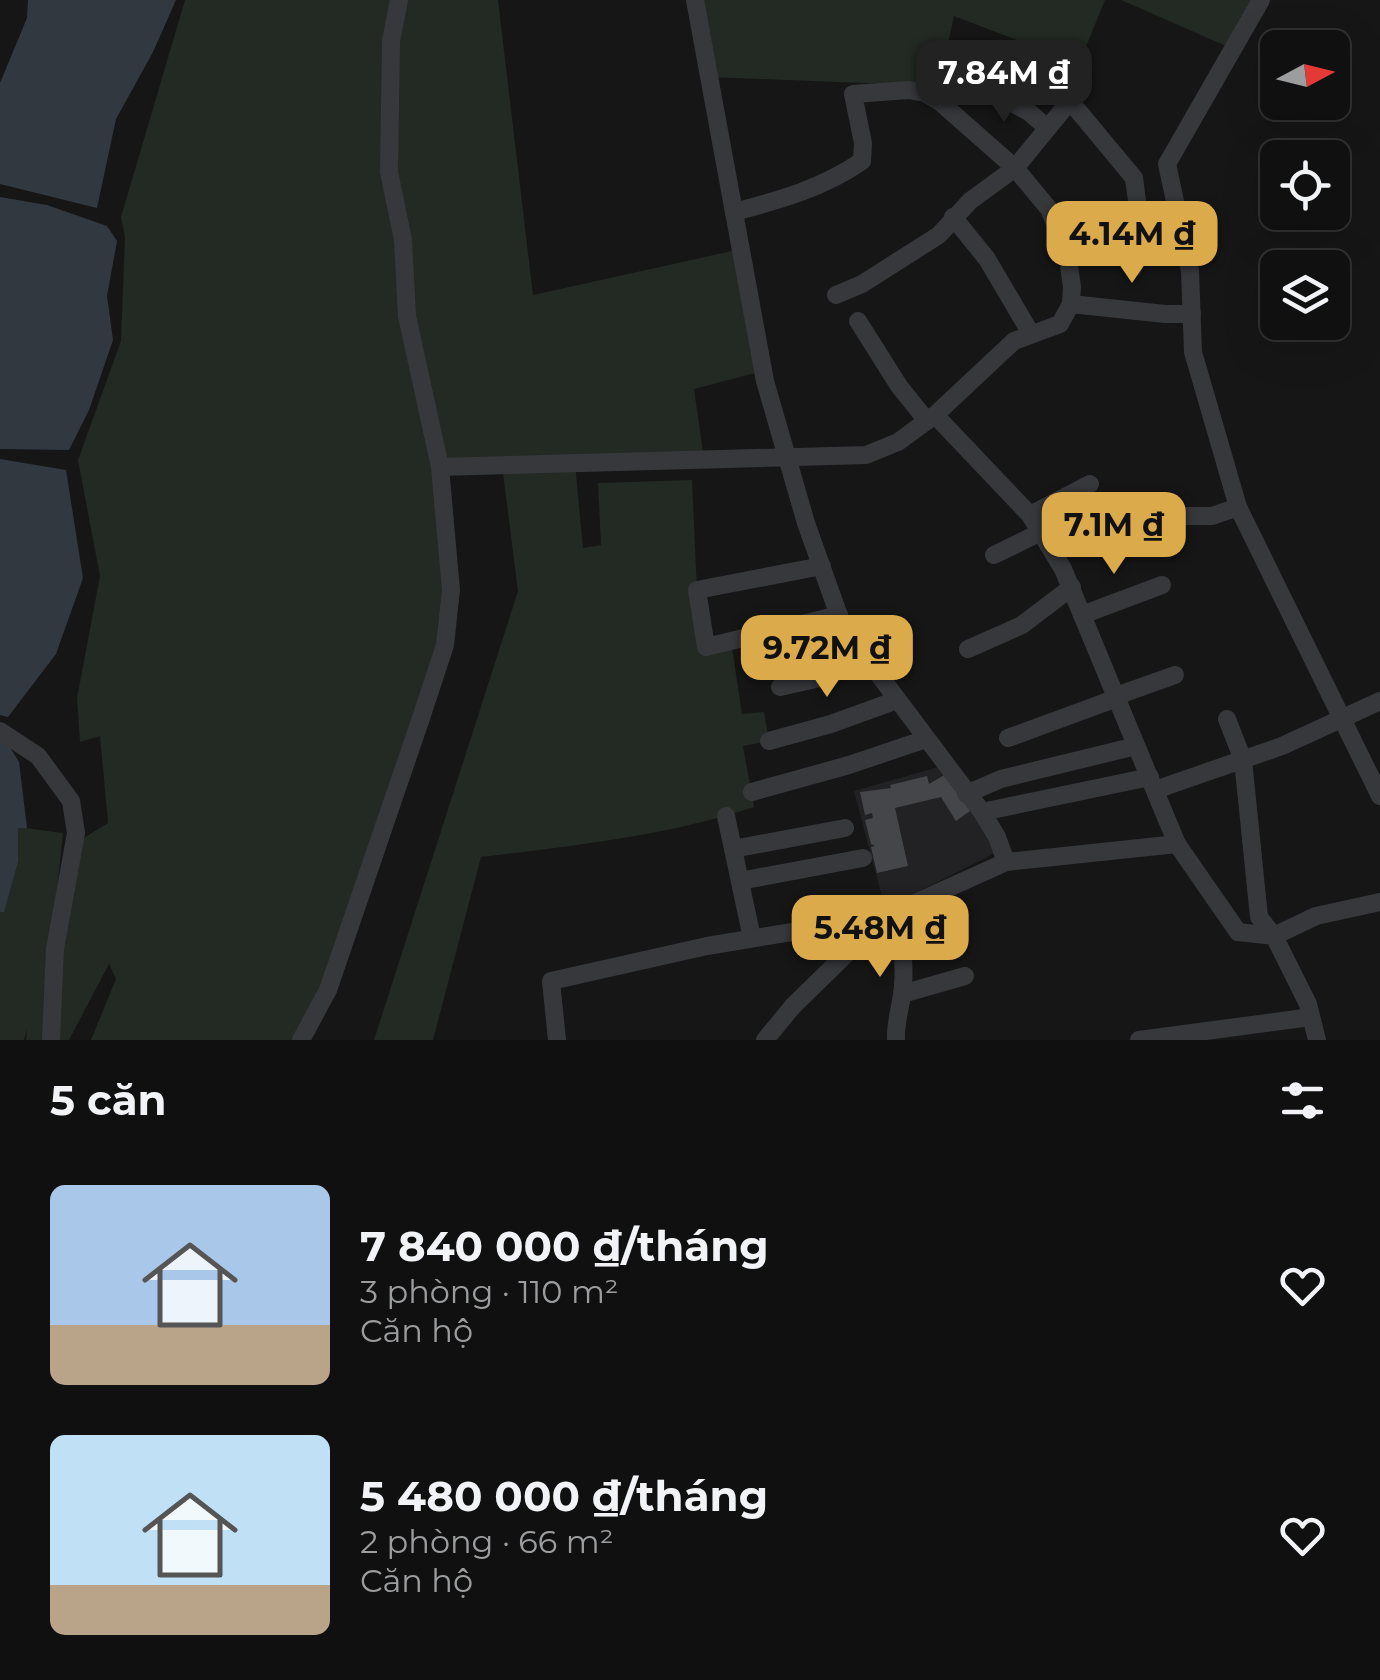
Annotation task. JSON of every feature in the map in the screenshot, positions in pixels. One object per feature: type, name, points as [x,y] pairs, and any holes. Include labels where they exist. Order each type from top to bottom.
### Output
[{"type":"street","points":[[301,1040],[328,990],[445,645],[451,590],[440,467],[407,316],[403,240],[389,172],[391,41],[399,0]]},
{"type":"street","points":[[695,0],[765,381],[785,459],[843,627],[982,812],[1006,862]]},
{"type":"street","points":[[1136,184],[1167,164],[1261,0]]},
{"type":"street","points":[[977,59],[1012,70],[1070,100],[1136,184],[1133,268]]},
{"type":"street","points":[[986,89],[1029,112],[1046,127]]},
{"type":"street","points":[[440,467],[866,455],[898,442],[931,418],[1014,341],[1060,324],[1071,304],[1067,252],[1049,209],[1015,168],[925,93],[910,90],[853,94],[863,143],[862,160],[798,195],[734,212]]},
{"type":"street","points":[[836,295],[862,284],[939,235],[953,217],[1015,168],[1070,100]]},
{"type":"street","points":[[1167,164],[1190,271],[1193,352],[1238,507],[1340,718],[1378,787]]},
{"type":"street","points":[[953,217],[986,259],[1030,332]]},
{"type":"street","points":[[1071,304],[1192,314]]},
{"type":"street","points":[[858,321],[899,386],[1030,515],[1041,532],[1072,587],[1177,844],[1238,932],[1274,936],[1316,916],[1380,902]]},
{"type":"street","points":[[1030,515],[1090,484]]},
{"type":"street","points":[[1176,516],[1212,516],[1238,507]]},
{"type":"street","points":[[994,555],[1041,532]]},
{"type":"street","points":[[822,566],[698,590],[706,646],[839,615]]},
{"type":"street","points":[[1082,615],[1162,584]]},
{"type":"street","points":[[968,648],[1022,625],[1072,587]]},
{"type":"street","points":[[780,688],[868,660]]},
{"type":"street","points":[[1008,738],[1175,676]]},
{"type":"street","points":[[769,740],[831,724],[897,700]]},
{"type":"street","points":[[982,812],[1152,784],[1242,760],[1380,701]]},
{"type":"street","points":[[1228,719],[1242,760],[1259,916],[1274,936],[1311,1016],[1317,1040]]},
{"type":"street","points":[[0,731],[38,756],[71,801],[76,834],[55,949],[52,1040]]},
{"type":"street","points":[[752,792],[926,739]]},
{"type":"street","points":[[966,794],[1001,778],[1136,746]]},
{"type":"street","points":[[726,816],[752,938]]},
{"type":"street","points":[[733,849],[845,828]]},
{"type":"street","points":[[765,1040],[793,1006],[890,915],[944,888],[1006,862],[1177,844]]},
{"type":"street","points":[[740,881],[863,858]]},
{"type":"street","points":[[556,1040],[551,981],[752,938],[890,915]]},
{"type":"street","points":[[890,915],[904,947],[896,1040]]},
{"type":"street","points":[[902,994],[965,976]]},
{"type":"street","points":[[1139,1040],[1311,1016]]},
{"type":"shaded area","points":[[28,0],[176,0],[116,119],[97,208],[0,184],[0,83],[27,18]]},
{"type":"shaded area","points":[[185,0],[498,0],[533,295],[741,249],[763,371],[694,389],[704,459],[575,463],[583,548],[601,545],[598,483],[692,480],[697,590],[706,646],[731,641],[742,714],[764,712],[769,741],[743,746],[754,807],[653,833],[481,857],[433,1040],[374,1040],[518,591],[502,465],[441,467],[445,645],[301,1040],[91,1040],[116,979],[109,964],[69,1040],[26,1040],[27,1029],[24,1040],[0,1040],[0,912],[18,862],[18,827],[63,833],[54,919],[74,844],[108,823],[100,736],[80,742],[77,698],[100,576],[78,460],[121,341],[125,237],[121,217]]},
{"type":"shaded area","points":[[695,0],[1105,0],[1079,64],[954,16],[939,86],[709,77]]},
{"type":"shaded area","points":[[1121,0],[1261,0],[1233,49]]},
{"type":"shaded area","points":[[0,197],[47,205],[107,226],[117,241],[107,296],[113,340],[89,410],[69,450],[0,449]]},
{"type":"shaded area","points":[[0,459],[66,470],[83,578],[56,654],[8,717],[0,715]]},
{"type":"shaded area","points":[[0,731],[19,762],[27,828],[18,828],[18,862],[4,912],[0,912]]},
{"type":"shaded area","points":[[942,766],[997,852],[885,908],[854,791]]},
{"type":"building","points":[[946,774],[970,811],[956,821],[941,797],[895,808],[908,866],[877,873],[871,847],[875,846],[871,844],[865,820],[873,818],[872,813],[865,815],[860,792],[891,788],[890,785],[927,776],[929,784]]}]
